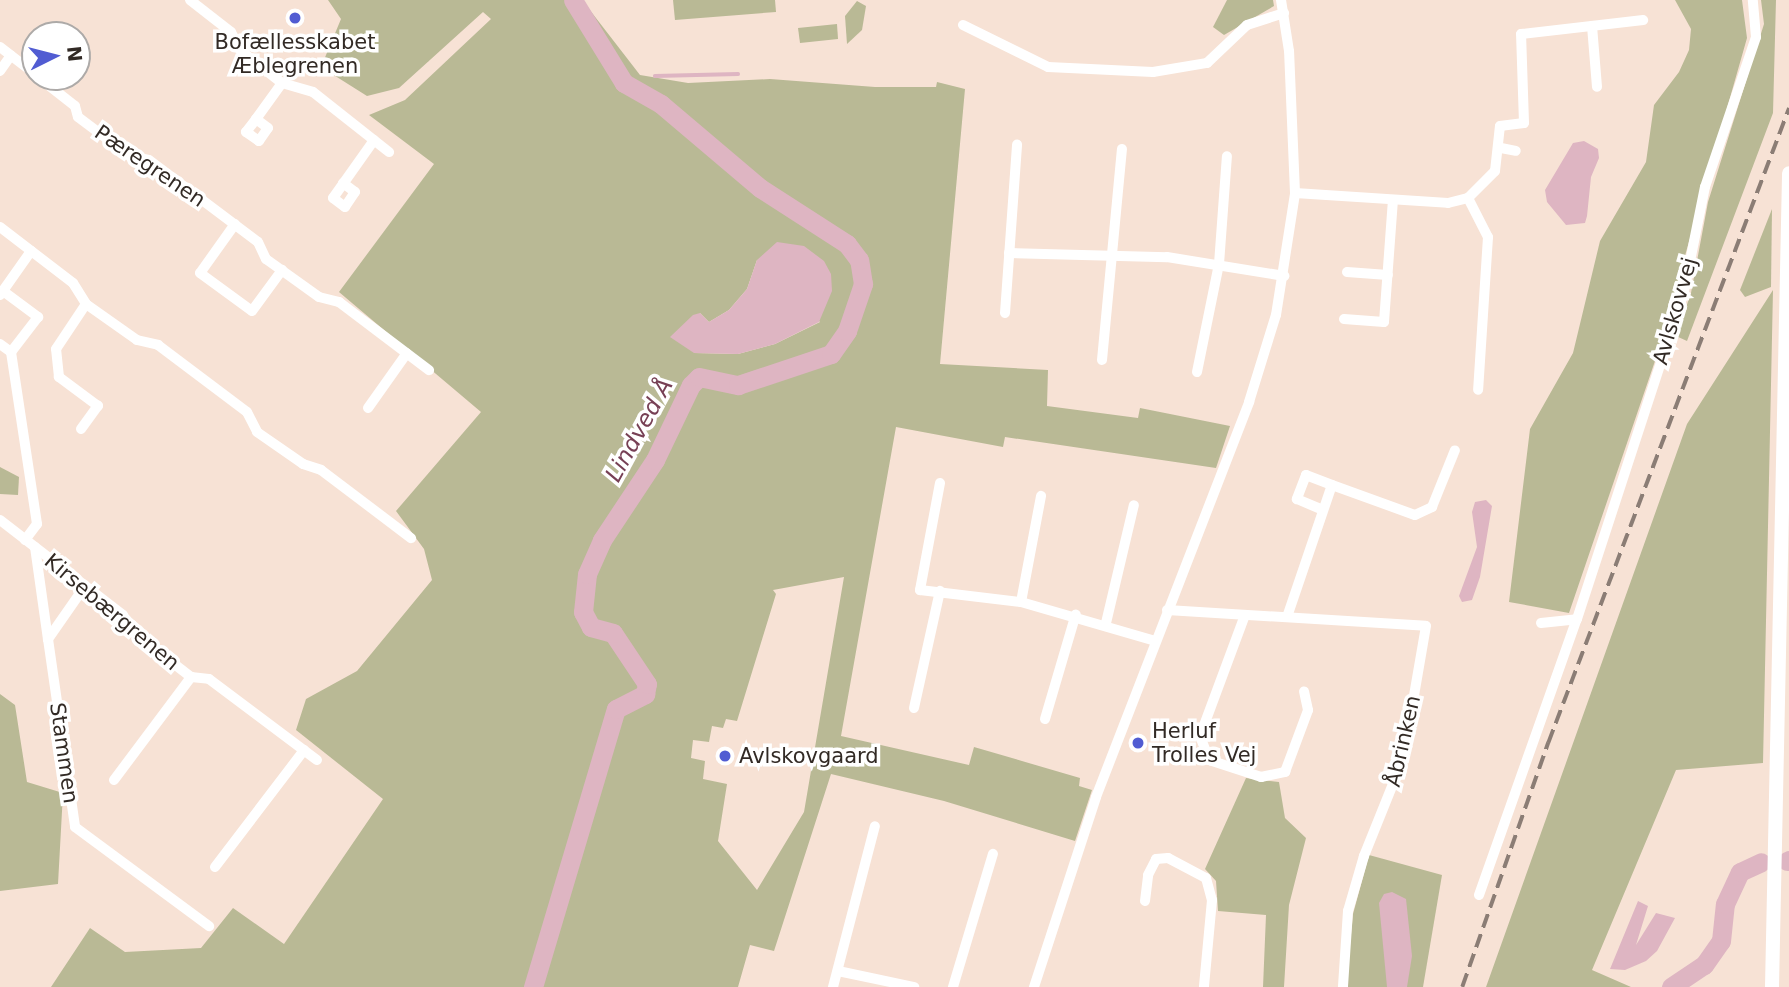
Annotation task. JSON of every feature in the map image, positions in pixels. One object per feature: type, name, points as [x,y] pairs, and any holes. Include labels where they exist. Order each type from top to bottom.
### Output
[{"type":"main road","points":[[1772,987],[1789,173]]},
{"type":"street","points":[[190,0],[231,32],[240,50],[282,83],[313,92],[389,152]]},
{"type":"street","points":[[1034,987],[1096,797],[1249,401],[1284,276],[1295,193],[1281,0]]},
{"type":"street","name":"Avlskovvej","points":[[1479,895],[1577,619],[1684,291],[1705,187],[1756,37],[1753,0]]},
{"type":"street","points":[[963,25],[1048,67],[1153,72],[1199,66],[1247,25],[1284,13]]},
{"type":"street","points":[[1295,193],[1448,203],[1468,198],[1489,181],[1501,148],[1500,126],[1524,123],[1521,34],[1643,20]]},
{"type":"street","points":[[1592,26],[1597,88]]},
{"type":"street","name":"Pæregrenen","points":[[0,47],[21,63]]},
{"type":"street","points":[[0,71],[11,55]]},
{"type":"street","points":[[256,119],[282,83]]},
{"type":"street","name":"Pæregrenen","points":[[56,91],[75,106],[78,117],[94,129],[131,156],[149,160],[258,242],[266,259],[319,297],[339,302],[429,370]]},
{"type":"street","points":[[343,183],[374,140]]},
{"type":"street","points":[[1005,313],[1017,144]]},
{"type":"street","points":[[1501,148],[1516,151]]},
{"type":"street","points":[[1102,360],[1115,253],[1122,149]]},
{"type":"street","points":[[1197,372],[1219,264],[1227,156]]},
{"type":"street","points":[[1468,198],[1488,237],[1478,390]]},
{"type":"street","points":[[1344,319],[1384,322],[1393,200]]},
{"type":"street","points":[[235,224],[200,272],[252,311],[282,270]]},
{"type":"street","points":[[0,227],[73,283],[86,304],[137,340],[158,345],[247,412],[257,432],[303,464],[321,470],[411,538]]},
{"type":"street","points":[[11,352],[38,317],[2,293],[31,251]]},
{"type":"street","points":[[1009,253],[1115,253],[1219,264],[1284,276]]},
{"type":"street","points":[[1347,272],[1388,275]]},
{"type":"street","points":[[81,429],[98,406],[59,377],[56,349],[86,304]]},
{"type":"street","points":[[0,344],[11,352],[37,524],[25,540]]},
{"type":"street","points":[[368,408],[407,353]]},
{"type":"street","points":[[1323,510],[1297,499],[1306,475],[1415,515],[1433,507],[1455,450]]},
{"type":"street","points":[[940,483],[920,590],[1021,602],[1076,614],[1155,641]]},
{"type":"street","points":[[1287,617],[1332,485]]},
{"type":"street","points":[[1021,602],[1041,496]]},
{"type":"street","points":[[1106,624],[1134,505]]},
{"type":"street","name":"Kirsebærgrenen","points":[[0,520],[123,615],[133,632],[191,677],[209,679],[317,760]]},
{"type":"street","name":"Stammen","points":[[35,548],[75,827],[209,926]]},
{"type":"street","points":[[48,639],[85,586]]},
{"type":"street","points":[[914,708],[940,591]]},
{"type":"street","name":"Åbrinken","points":[[1167,610],[1426,626],[1403,759],[1364,856],[1348,911],[1343,987]]},
{"type":"street","points":[[1045,719],[1076,614]]},
{"type":"street","points":[[1245,615],[1200,736],[1209,760],[1261,777],[1285,772],[1308,710],[1304,691]]},
{"type":"street","points":[[1541,623],[1577,619]]},
{"type":"street","name":"Kirsebærgrenen","points":[[114,779],[191,677]]},
{"type":"street","points":[[215,867],[304,750]]},
{"type":"street","points":[[834,987],[875,826]]},
{"type":"street","points":[[953,987],[993,854]]},
{"type":"street","points":[[1145,901],[1148,875],[1156,859],[1168,858],[1206,878],[1212,900],[1204,987]]},
{"type":"street","points":[[838,971],[914,987]]},
{"type":"green space","points":[[328,0],[582,0],[640,75],[688,83],[770,79],[875,87],[936,87],[937,82],[965,89],[940,364],[1048,370],[1047,406],[1138,418],[1140,408],[1230,426],[1216,468],[1005,437],[1003,447],[896,427],[841,736],[969,765],[974,747],[1080,778],[1079,786],[1092,790],[1075,841],[944,801],[831,774],[774,951],[750,945],[738,987],[51,987],[90,928],[125,952],[201,948],[233,908],[284,944],[383,799],[296,730],[306,699],[357,671],[432,580],[424,549],[396,511],[481,412],[339,292],[434,164],[369,115],[405,100],[491,19],[483,12],[399,88],[367,96],[321,67],[341,19]],"holes":[[[757,260],[820,322],[775,344],[738,354],[694,353],[700,313],[709,322],[729,310],[747,289]],[[844,577],[804,812],[757,890],[718,841],[727,784],[703,779],[705,761],[691,758],[693,740],[709,742],[712,726],[723,728],[726,719],[737,721],[776,594],[773,590]]]},
{"type":"green space","points":[[673,0],[775,0],[776,12],[675,20]]},
{"type":"green space","points":[[1227,0],[1273,0],[1274,6],[1224,35],[1213,27]]},
{"type":"green space","points":[[1675,0],[1742,0],[1747,38],[1655,361],[1569,613],[1509,602],[1530,429],[1573,353],[1600,241],[1646,162],[1654,105],[1679,72],[1689,50],[1691,29]]},
{"type":"green space","points":[[1761,0],[1776,0],[1773,113],[1687,341],[1676,336],[1691,293],[1708,202],[1764,24]]},
{"type":"green space","points":[[857,1],[866,6],[862,30],[847,44],[845,16]]},
{"type":"green space","points":[[837,24],[838,39],[800,43],[798,28]]},
{"type":"green space","points":[[1772,209],[1771,287],[1745,297],[1740,290]]},
{"type":"green space","points":[[1773,290],[1763,763],[1676,770],[1592,970],[1631,987],[1486,987],[1687,424]]},
{"type":"green space","points":[[0,467],[19,477],[18,495],[0,494]]},
{"type":"green space","points":[[0,694],[15,705],[27,782],[63,793],[58,884],[0,891]]},
{"type":"green space","points":[[1246,778],[1279,782],[1285,818],[1306,838],[1289,905],[1284,987],[1263,987],[1266,915],[1218,911],[1216,881],[1205,869]]},
{"type":"green space","points":[[1369,855],[1442,875],[1423,987],[1346,987],[1353,914]]},
{"type":"shaded area","points":[[1584,141],[1598,149],[1599,158],[1591,177],[1587,216],[1585,223],[1566,225],[1547,202],[1545,190],[1573,143]]},
{"type":"shaded area","points":[[777,242],[804,246],[824,261],[831,274],[832,291],[819,322],[775,344],[738,354],[694,353],[670,337],[693,315],[700,313],[709,322],[729,310],[747,289],[757,260]]},
{"type":"shaded area","points":[[1486,500],[1492,506],[1480,577],[1472,600],[1462,602],[1459,596],[1477,547],[1472,512],[1475,502]]},
{"type":"shaded area","points":[[1392,892],[1406,899],[1412,956],[1407,987],[1387,987],[1379,903],[1384,894]]},
{"type":"shaded area","points":[[1638,901],[1648,906],[1636,945],[1656,913],[1675,918],[1657,951],[1646,961],[1625,970],[1610,969]]},
{"type":"waterway","name":"Lindved Å","points":[[533,987],[616,709],[645,694],[647,684],[613,633],[591,627],[583,612],[587,574],[602,540],[655,460],[691,385],[699,377],[738,385],[831,354],[847,331],[863,284],[859,260],[847,244],[760,188],[661,104],[624,83],[573,0]]},
{"type":"waterway","points":[[655,76],[738,74]]},
{"type":"waterway","name":"Lindved Å","points":[[1671,987],[1704,965],[1721,941],[1725,904],[1740,872],[1761,862]]},
{"type":"railway","points":[[1462,987],[1548,743],[1789,108]]},
{"type":"place","name":"Bofællesskabet Æblegrenen","points":[[295,18]]},
{"type":"place","name":"Herluf Trolles Vej","points":[[1138,743]]},
{"type":"place","name":"Avlskovgaard","points":[[725,756]]}]
